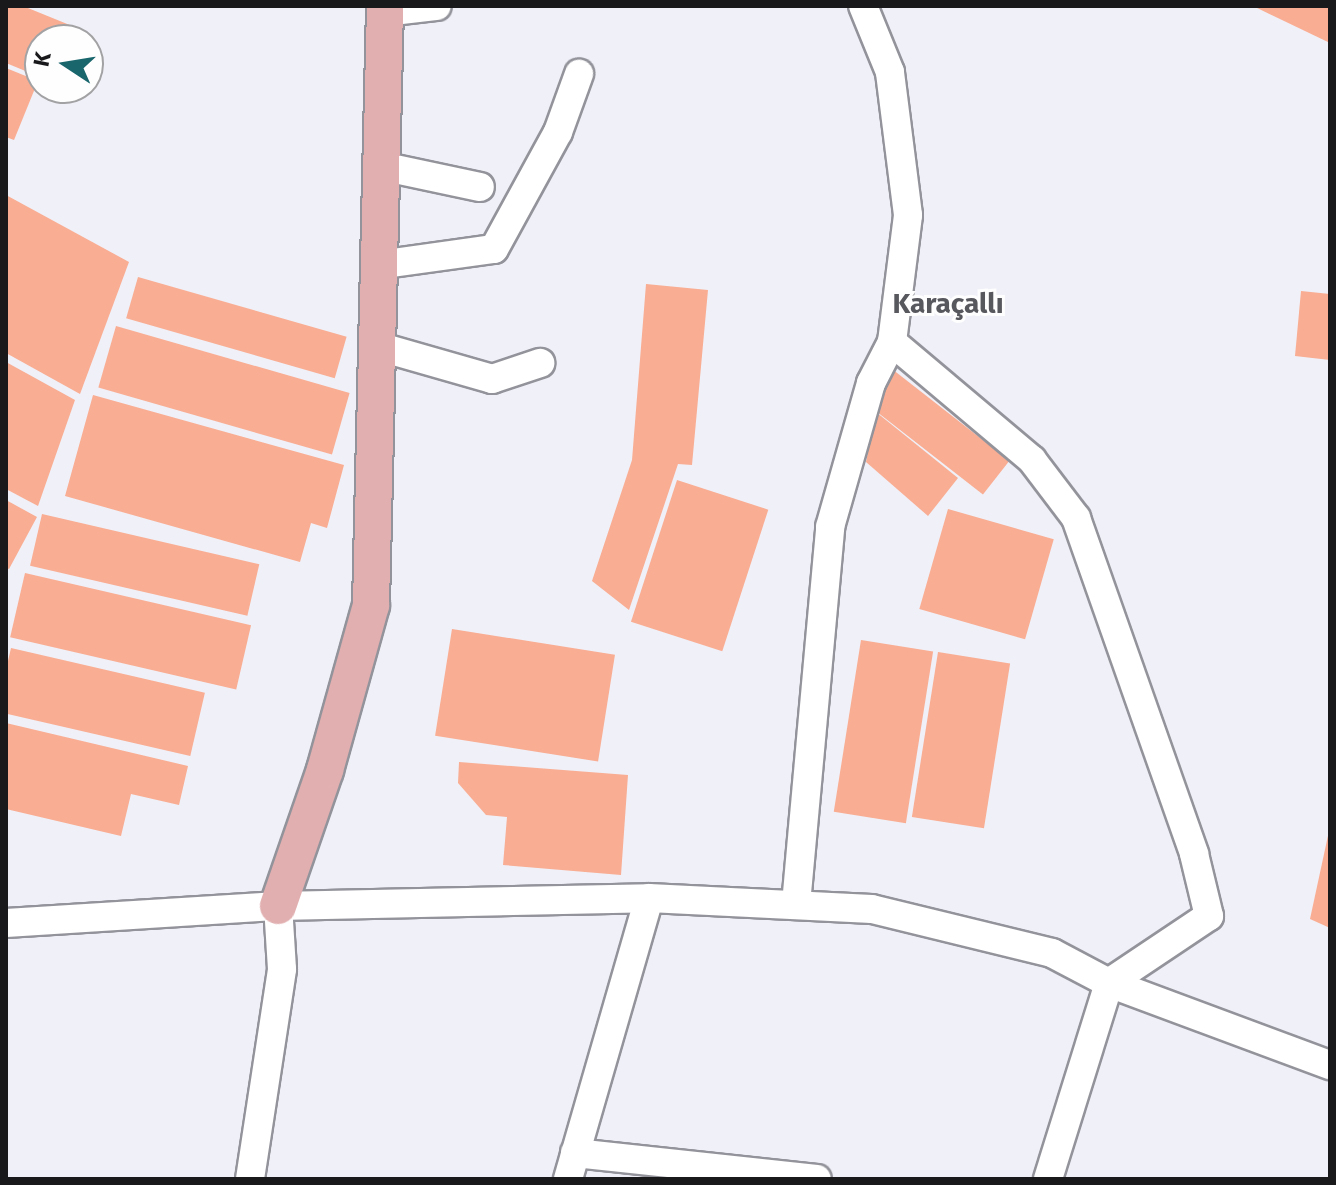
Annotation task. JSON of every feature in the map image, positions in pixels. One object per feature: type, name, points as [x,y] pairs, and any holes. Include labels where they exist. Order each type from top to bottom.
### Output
[{"type":"main road","points":[[278,906],[325,770],[371,605],[385,9]]},
{"type":"street","points":[[385,9],[437,6]]},
{"type":"street","points":[[796,904],[830,527],[871,383],[892,342],[908,215],[890,72],[863,6]]},
{"type":"street","points":[[378,265],[494,249],[558,132],[579,74]]},
{"type":"street","points":[[381,166],[480,187]]},
{"type":"street","points":[[892,342],[1032,460],[1076,518],[1194,854],[1209,916],[1109,983],[1048,1179]]},
{"type":"street","points":[[377,346],[492,379],[540,363]]},
{"type":"street","points":[[649,898],[571,1166],[817,1179]]},
{"type":"street","points":[[6,923],[278,906],[649,898],[872,909],[1052,953],[1109,983],[1330,1065]]},
{"type":"street","points":[[250,1179],[282,969],[278,906]]},
{"type":"building","points":[[6,6],[23,6],[67,24],[24,24],[24,70],[6,63]]},
{"type":"building","points":[[1253,6],[1330,6],[1330,43]]},
{"type":"building","points":[[6,68],[24,75],[24,104],[29,104],[14,140],[6,137]]},
{"type":"building","points":[[6,195],[129,262],[80,394],[6,353]]},
{"type":"building","points":[[138,277],[347,337],[335,378],[126,318]]},
{"type":"building","points":[[646,284],[708,290],[692,465],[678,464],[629,610],[592,581],[632,460]]},
{"type":"building","points":[[1301,291],[1330,294],[1330,360],[1295,356]]},
{"type":"building","points":[[116,326],[350,393],[332,455],[98,388]]},
{"type":"building","points":[[6,362],[75,400],[38,506],[6,489]]},
{"type":"building","points":[[892,369],[1009,461],[983,495],[866,403]]},
{"type":"building","points":[[93,395],[344,465],[327,528],[311,523],[300,562],[65,496]]},
{"type":"building","points":[[876,412],[958,478],[928,516],[866,462]]},
{"type":"building","points":[[677,480],[768,510],[722,651],[631,622]]},
{"type":"building","points":[[6,500],[37,517],[9,569],[6,568]]},
{"type":"building","points":[[948,509],[1054,539],[1025,639],[919,609]]},
{"type":"building","points":[[42,514],[259,564],[247,616],[30,566]]},
{"type":"building","points":[[25,573],[251,625],[236,689],[10,637]]},
{"type":"building","points":[[452,629],[615,655],[598,761],[435,736]]},
{"type":"building","points":[[861,640],[933,651],[906,823],[834,812]]},
{"type":"building","points":[[11,648],[205,693],[190,756],[6,714],[6,670]]},
{"type":"building","points":[[938,652],[1010,663],[984,828],[912,817]]},
{"type":"building","points":[[6,723],[188,766],[179,805],[131,794],[121,836],[6,809]]},
{"type":"building","points":[[459,762],[628,775],[621,875],[503,865],[507,817],[486,815],[458,783]]},
{"type":"building","points":[[1330,832],[1330,928],[1310,919]]},
{"type":"district","name":"Karaçallı","points":[[948,304]]}]
